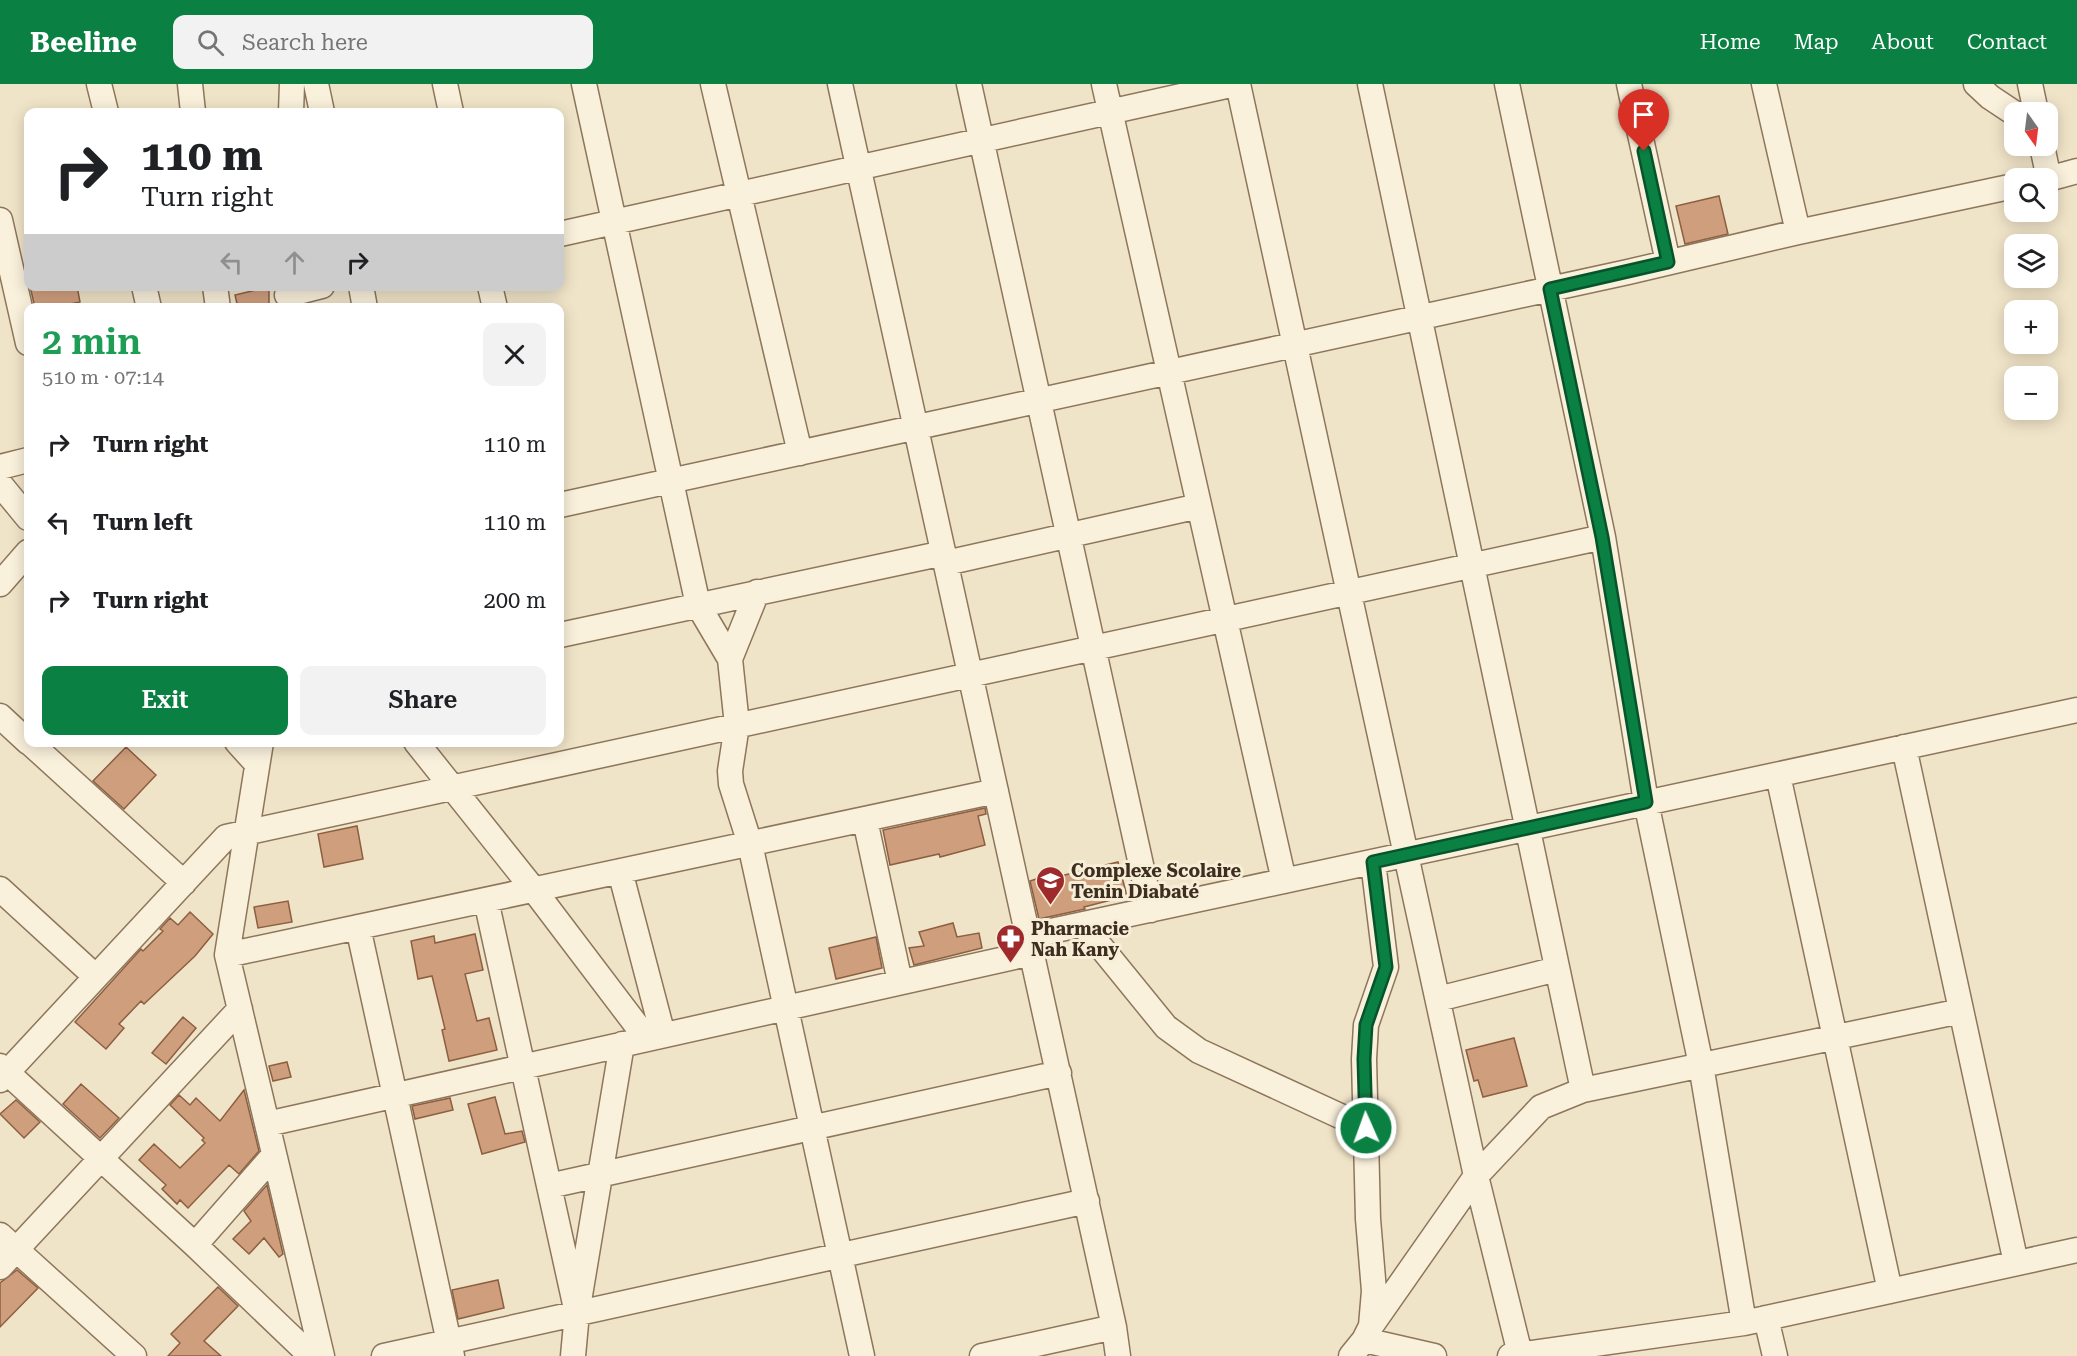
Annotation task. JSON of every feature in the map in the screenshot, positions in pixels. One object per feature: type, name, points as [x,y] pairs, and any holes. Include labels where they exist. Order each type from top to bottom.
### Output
[{"type":"street","points":[[99,84],[105,108]]},
{"type":"street","points":[[190,84],[193,108]]},
{"type":"street","points":[[291,108],[292,84]]},
{"type":"street","points":[[316,84],[321,108]]},
{"type":"street","points":[[445,84],[450,108]]},
{"type":"street","points":[[584,84],[698,605],[730,659],[737,725],[730,771],[731,784],[750,844],[862,1356]]},
{"type":"street","points":[[713,84],[800,453]]},
{"type":"street","points":[[840,84],[1087,1201],[1118,1356]]},
{"type":"street","points":[[969,84],[1151,910]]},
{"type":"street","points":[[1104,84],[1284,881]]},
{"type":"street","points":[[564,233],[1236,84],[1515,1355],[1755,1320],[2077,1250]]},
{"type":"street","points":[[1370,84],[1583,1090]]},
{"type":"street","points":[[1507,84],[1602,537],[1646,802],[1701,1065],[1755,1320],[1775,1356]]},
{"type":"street","points":[[1629,84],[1668,262]]},
{"type":"street","points":[[1764,84],[1798,232]]},
{"type":"street","points":[[1976,84],[2004,106]]},
{"type":"street","points":[[2030,84],[2034,102]]},
{"type":"street","points":[[2058,176],[2077,171]]},
{"type":"street","points":[[564,504],[2004,188]]},
{"type":"street","points":[[0,220],[24,325]]},
{"type":"street","points":[[287,296],[304,291]]},
{"type":"street","points":[[0,467],[24,461]]},
{"type":"street","points":[[0,484],[24,513]]},
{"type":"street","points":[[564,634],[757,592],[1068,535],[1199,506]]},
{"type":"street","points":[[311,1356],[195,1245],[2,1073],[96,977],[226,837],[1602,537]]},
{"type":"street","points":[[0,584],[24,557]]},
{"type":"street","points":[[730,659],[757,592]]},
{"type":"street","points":[[267,1124],[900,982],[1030,945],[1083,925],[2077,710]]},
{"type":"street","points":[[0,716],[24,738]]},
{"type":"street","points":[[34,747],[184,883]]},
{"type":"street","points":[[420,747],[655,1037]]},
{"type":"street","points":[[1904,747],[2016,1263]]},
{"type":"street","points":[[259,753],[227,955],[322,1356]]},
{"type":"street","points":[[1778,775],[1890,1291]]},
{"type":"street","points":[[227,955],[996,791]]},
{"type":"street","points":[[865,819],[900,982]]},
{"type":"street","points":[[1362,1341],[1374,1291],[1368,1219],[1364,1059],[1366,1025],[1386,967],[1373,862]]},
{"type":"street","points":[[620,871],[655,1037]]},
{"type":"street","points":[[0,889],[96,977]]},
{"type":"street","points":[[486,900],[577,1313]]},
{"type":"street","points":[[1083,925],[1166,1027],[1198,1051],[1366,1128]]},
{"type":"street","points":[[358,927],[451,1349]]},
{"type":"street","points":[[1438,999],[1557,969]]},
{"type":"street","points":[[134,1356],[5,1251],[101,1159],[240,1009]]},
{"type":"street","points":[[1362,1341],[1476,1176],[1541,1107],[1583,1090],[1961,1011]]},
{"type":"street","points":[[573,1356],[577,1313],[622,1044]]},
{"type":"street","points":[[549,1186],[1059,1073]]},
{"type":"street","points":[[195,1245],[274,1155]]},
{"type":"street","points":[[384,1356],[451,1349],[577,1313],[1087,1201]]},
{"type":"street","points":[[982,1356],[1114,1327]]},
{"type":"street","points":[[1362,1341],[1434,1356]]},
{"type":"building","points":[[1719,196],[1728,234],[1685,244],[1676,206]]},
{"type":"building","points":[[31,291],[78,291],[80,302],[75,303],[34,303]]},
{"type":"building","points":[[252,291],[269,291],[269,303],[237,303],[235,295]]},
{"type":"building","points":[[126,747],[156,775],[124,809],[93,781]]},
{"type":"building","points":[[985,808],[986,814],[978,816],[985,845],[940,857],[939,854],[890,865],[883,830]]},
{"type":"building","points":[[357,826],[363,859],[324,867],[318,834]]},
{"type":"building","points":[[1118,862],[1127,896],[1084,907],[1085,909],[1039,919],[1030,881],[1039,878],[1040,881]]},
{"type":"building","points":[[288,901],[292,922],[258,928],[254,907]]},
{"type":"building","points":[[190,912],[213,934],[195,956],[144,1004],[141,1001],[119,1024],[124,1028],[106,1049],[75,1022],[141,949],[143,951],[163,931],[160,929],[170,918],[178,925]]},
{"type":"building","points":[[953,923],[957,937],[979,933],[982,948],[914,965],[909,948],[924,946],[919,932]]},
{"type":"building","points":[[475,934],[483,970],[465,974],[477,1021],[489,1018],[497,1050],[449,1061],[442,1030],[445,1029],[432,976],[418,979],[411,941],[434,936],[435,943]]},
{"type":"building","points":[[876,937],[882,968],[836,979],[829,948]]},
{"type":"building","points":[[183,1017],[196,1028],[166,1064],[152,1053]]},
{"type":"building","points":[[1514,1038],[1527,1086],[1483,1097],[1478,1080],[1474,1081],[1466,1050]]},
{"type":"building","points":[[287,1062],[291,1077],[273,1081],[269,1066]]},
{"type":"building","points":[[81,1084],[119,1118],[100,1138],[63,1104]]},
{"type":"building","points":[[244,1090],[259,1151],[239,1174],[229,1165],[188,1208],[180,1200],[177,1204],[162,1189],[166,1185],[139,1160],[154,1144],[180,1168],[205,1143],[202,1140],[204,1138],[170,1105],[179,1095],[190,1105],[196,1098],[220,1121]]},
{"type":"building","points":[[495,1097],[505,1134],[522,1131],[525,1142],[482,1154],[468,1104]]},
{"type":"building","points":[[450,1098],[453,1110],[415,1119],[412,1106]]},
{"type":"building","points":[[16,1100],[40,1122],[24,1138],[0,1114]]},
{"type":"building","points":[[267,1185],[283,1254],[279,1257],[264,1238],[249,1254],[233,1239],[251,1221],[244,1211]]},
{"type":"building","points":[[17,1270],[38,1288],[0,1327],[0,1283]]},
{"type":"building","points":[[498,1280],[504,1308],[458,1319],[452,1290]]},
{"type":"building","points":[[218,1287],[238,1306],[204,1341],[221,1356],[168,1356],[180,1343],[171,1334]]},
{"type":"place","name":"Complexe Scolaire Tenin Diabaté","points":[[1050,906]]},
{"type":"place","name":"Pharmacie Nah Kany","points":[[1010,964]]},
{"type":"route","points":[[1366,1128],[1364,1059],[1366,1025],[1386,967],[1373,862],[1646,802],[1602,537],[1550,289],[1668,262],[1644,151]]}]
